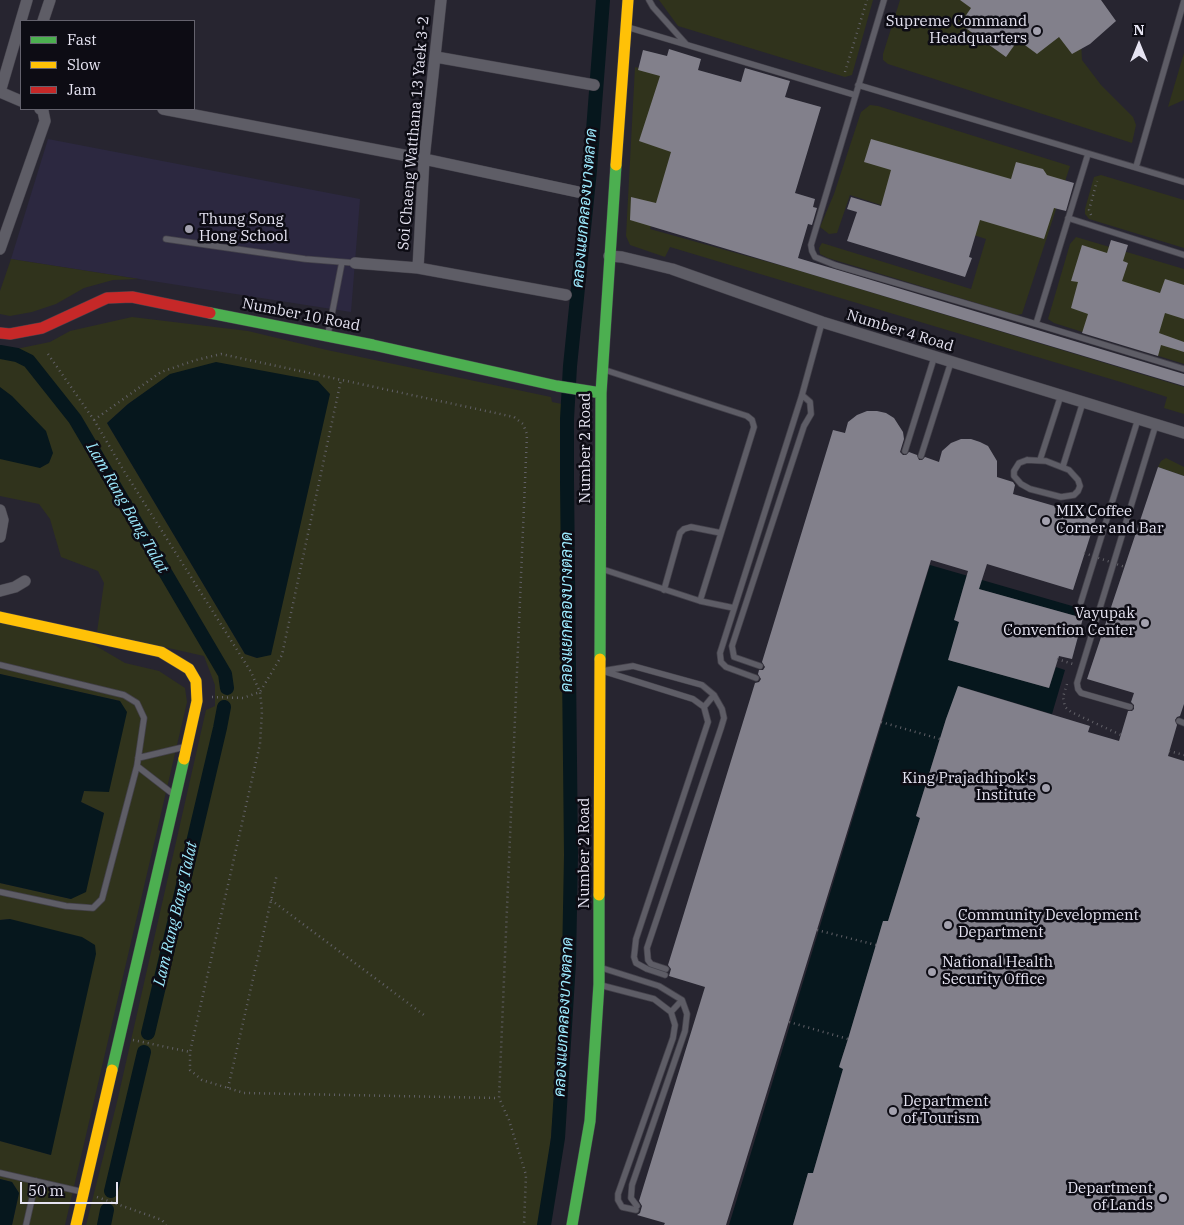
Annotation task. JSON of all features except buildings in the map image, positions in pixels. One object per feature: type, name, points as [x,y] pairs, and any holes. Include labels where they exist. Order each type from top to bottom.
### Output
[{"type":"street","points":[[43,20],[50,0]]},
{"type":"street","name":"Soi Chaeng Watthana 13 Yaek 3-2","points":[[418,268],[424,159],[441,0]]},
{"type":"street","name":"Number 2 Road","points":[[572,1225],[590,1121],[600,967],[601,393],[628,0]]},
{"type":"street","points":[[20,101],[0,92],[23,1]]},
{"type":"street","points":[[436,57],[594,86]]},
{"type":"street","points":[[0,249],[45,121],[44,111],[42,110]]},
{"type":"street","points":[[167,110],[424,159],[578,192]]},
{"type":"street","name":"Number 4 Road","points":[[609,256],[622,257],[672,270],[822,322],[934,358],[1184,433]]},
{"type":"street","points":[[355,263],[418,268],[566,295]]},
{"type":"street","name":"Number 10 Road","points":[[0,332],[10,334],[24,333],[42,328],[107,298],[132,297],[373,344],[557,386],[601,393]]},
{"type":"street","points":[[0,510],[3,523],[0,537]]},
{"type":"street","points":[[0,591],[15,587],[25,581]]},
{"type":"street","points":[[0,617],[161,652],[189,668],[196,681],[196,696],[175,796],[76,1225]]},
{"type":"lane","points":[[650,0],[652,7],[687,46]]},
{"type":"lane","points":[[884,0],[811,245],[815,257],[835,265],[1184,369]]},
{"type":"lane","points":[[1136,168],[1184,1]]},
{"type":"lane","points":[[626,27],[855,95]]},
{"type":"lane","points":[[858,85],[1184,182]]},
{"type":"lane","points":[[1036,324],[1088,154]]},
{"type":"lane","points":[[1068,218],[1184,255]]},
{"type":"lane","points":[[166,239],[305,259],[355,263]]},
{"type":"lane","points":[[328,336],[342,262]]},
{"type":"lane","points":[[756,678],[726,667],[721,662],[720,653],[802,395],[822,322]]},
{"type":"lane","points":[[905,451],[934,358]]},
{"type":"lane","points":[[921,456],[951,362]]},
{"type":"lane","points":[[602,370],[747,416],[752,420],[754,427],[700,601]]},
{"type":"lane","points":[[760,666],[734,657],[732,646],[804,426],[811,414],[810,402],[802,395]]},
{"type":"lane","points":[[1040,460],[1061,395]]},
{"type":"lane","points":[[1063,466],[1083,402]]},
{"type":"lane","points":[[1081,602],[1138,419]]},
{"type":"lane","points":[[1130,707],[1081,693],[1077,683],[1156,424]]},
{"type":"lane","points":[[1027,460],[1040,460],[1063,466],[1078,480],[1080,486],[1078,491],[1069,497],[1056,496],[1030,489],[1016,479],[1014,471],[1019,464],[1027,460]]},
{"type":"lane","points":[[664,590],[680,533],[684,529],[691,527],[721,533]]},
{"type":"lane","points":[[601,569],[700,601],[734,608]]},
{"type":"lane","points":[[0,665],[124,695],[137,703],[144,718],[137,766],[102,899],[93,908],[66,906],[0,892]]},
{"type":"lane","points":[[633,666],[702,686],[714,695],[722,709],[724,718],[647,948],[648,960],[651,964],[666,972],[647,969],[636,963],[634,957],[636,939],[708,722],[704,706],[693,699],[601,671],[633,666]]},
{"type":"lane","points":[[704,706],[714,695]]},
{"type":"lane","points":[[138,758],[186,746]]},
{"type":"lane","points":[[137,766],[175,796]]},
{"type":"lane","points":[[599,984],[654,1000],[671,1012],[676,1025],[618,1194],[618,1200],[622,1207],[637,1208],[631,1198],[632,1185],[684,1031],[687,1014],[682,1000],[659,986],[600,967]]},
{"type":"lane","points":[[671,1012],[682,1000]]},
{"type":"lane","points":[[0,1173],[84,1192]]},
{"type":"lane","points":[[26,1225],[36,1181]]},
{"type":"path","points":[[846,72],[867,0]]},
{"type":"path","points":[[1097,181],[1089,210],[1090,215],[1099,218]]},
{"type":"path","points":[[48,354],[94,420],[124,471],[251,672],[260,692],[262,711],[260,744],[190,1052],[190,1070],[202,1080],[244,1093],[499,1098]]},
{"type":"path","points":[[94,420],[161,372],[221,354],[514,418],[523,424],[527,434],[502,1072],[499,1098],[509,1120],[526,1175],[524,1225]]},
{"type":"path","points":[[196,696],[243,698],[260,692],[282,655],[341,380]]},
{"type":"path","points":[[1084,553],[1125,567]]},
{"type":"path","points":[[1068,681],[1063,697],[1065,706],[1071,712],[1121,735]]},
{"type":"path","points":[[881,722],[940,739]]},
{"type":"path","points":[[1169,751],[1184,755]]},
{"type":"path","points":[[228,1088],[277,874]]},
{"type":"path","points":[[271,900],[424,1015]]},
{"type":"path","points":[[817,930],[876,945]]},
{"type":"path","points":[[789,1022],[848,1038]]},
{"type":"path","points":[[119,1037],[190,1052]]},
{"type":"path","points":[[84,1192],[162,1220],[166,1225]]},
{"type":"shaded area","name":"Thung Song Hong School","points":[[48,139],[360,199],[351,312],[11,259]]},
{"type":"shaded area","points":[[216,362],[318,381],[330,394],[271,655],[257,658],[245,654],[107,423],[128,404],[170,374]]},
{"type":"shaded area","points":[[0,387],[12,396],[46,431],[53,453],[49,463],[40,468],[0,459]]},
{"type":"shaded area","points":[[930,565],[1086,610],[1083,618],[964,585],[954,620],[959,622],[949,660],[1049,688],[1056,667],[1065,670],[1052,714],[959,686],[946,719],[916,816],[920,818],[888,921],[883,922],[839,1067],[843,1069],[813,1173],[808,1173],[793,1225],[729,1225]]},
{"type":"shaded area","points":[[0,674],[120,701],[127,712],[109,792],[84,791],[81,802],[104,813],[86,892],[71,899],[0,883]]},
{"type":"shaded area","points":[[10,919],[82,937],[95,945],[96,954],[51,1155],[0,1141],[0,920]]},
{"type":"shaded area","points":[[0,1179],[12,1182],[19,1193],[12,1225],[0,1225]]},
{"type":"green space","points":[[659,0],[873,0],[852,75],[845,77],[678,26]]},
{"type":"green space","points":[[900,0],[1081,0],[1079,8],[1082,60],[1101,85],[1133,117],[1136,125],[1132,143],[888,64],[883,60],[883,54]]},
{"type":"green space","points":[[1184,53],[1184,100],[1168,107]]},
{"type":"green space","points":[[635,67],[666,75],[674,150],[650,229],[797,270],[1184,387],[1184,414],[1164,408],[1167,397],[1124,383],[670,247],[665,257],[630,245],[626,236]]},
{"type":"green space","points":[[870,105],[1070,166],[1022,314],[1016,315],[820,254],[819,248],[822,243],[971,289],[986,239],[850,195],[837,233],[829,234],[820,227],[834,194],[861,112]]},
{"type":"green space","points":[[1101,175],[1184,200],[1184,248],[1089,219],[1085,214],[1085,209],[1094,177]]},
{"type":"green space","points":[[1076,237],[1184,269],[1184,364],[1054,323],[1048,319],[1070,244]]},
{"type":"green space","points":[[11,259],[139,279],[113,280],[84,288],[56,304],[32,312],[10,316],[0,314],[0,291]]},
{"type":"green space","points":[[132,317],[248,331],[327,350],[551,397],[552,402],[562,404],[565,925],[558,1058],[540,1225],[86,1225],[117,1102],[206,710],[215,706],[215,685],[204,656],[97,632],[104,583],[98,571],[61,557],[50,519],[39,504],[0,496],[0,348],[16,349],[50,342],[70,331]],"holes":[[[170,375],[257,658],[245,654],[107,423],[128,404]]]},
{"type":"green space","points":[[1166,458],[1184,467],[1184,476],[1158,467],[1161,461]]},
{"type":"green space","points":[[0,623],[91,643],[125,663],[159,671],[185,688],[187,702],[65,1225],[12,1225],[19,1193],[12,1182],[0,1179],[0,1141],[51,1155],[10,919],[0,920],[0,883],[71,899],[104,813],[81,802],[120,701],[0,674]]},
{"type":"waterway","name":"คลองแยกคลองบางตลาด","points":[[544,1225],[558,1138],[569,962],[571,855],[567,419],[570,366],[590,170],[603,0]]},
{"type":"waterway","name":"Lam Rang Bang Talat","points":[[0,352],[17,355],[29,361],[75,419],[225,674],[227,688]]},
{"type":"waterway","name":"Lam Rang Bang Talat","points":[[148,1033],[224,707]]},
{"type":"waterway","name":"Lam Rang Bang Talat","points":[[111,1191],[144,1052]]},
{"type":"waterway","name":"Lam Rang Bang Talat","points":[[104,1225],[107,1210]]},
{"type":"traffic: fast","points":[[600,659],[601,393],[616,165]]},
{"type":"traffic: fast","points":[[210,313],[373,345],[557,386],[601,393]]},
{"type":"traffic: fast","points":[[112,1070],[184,759]]},
{"type":"traffic: fast","points":[[572,1225],[590,1121],[599,984],[599,895]]},
{"type":"traffic: slow","points":[[616,165],[628,0]]},
{"type":"traffic: slow","points":[[0,617],[161,652],[189,669],[196,681],[197,701],[184,759]]},
{"type":"traffic: slow","points":[[599,895],[600,659]]},
{"type":"traffic: slow","points":[[76,1225],[112,1070]]},
{"type":"traffic: jam","points":[[0,333],[10,334],[42,328],[107,298],[132,297],[210,313]]},
{"type":"place","name":"Supreme Command Headquarters","points":[[1037,31]]},
{"type":"place","name":"Thung Song Hong School","points":[[189,229]]},
{"type":"place","name":"MIX Coffee Corner and Bar","points":[[1046,521]]},
{"type":"place","name":"Vayupak Convention Center","points":[[1145,623]]},
{"type":"place","name":"King Prajadhipok's Institute","points":[[1046,788]]},
{"type":"place","name":"Community Development Department","points":[[948,925]]},
{"type":"place","name":"National Health Security Office","points":[[932,972]]},
{"type":"place","name":"Department of Tourism","points":[[893,1111]]},
{"type":"place","name":"Department of Lands","points":[[1163,1198]]}]
